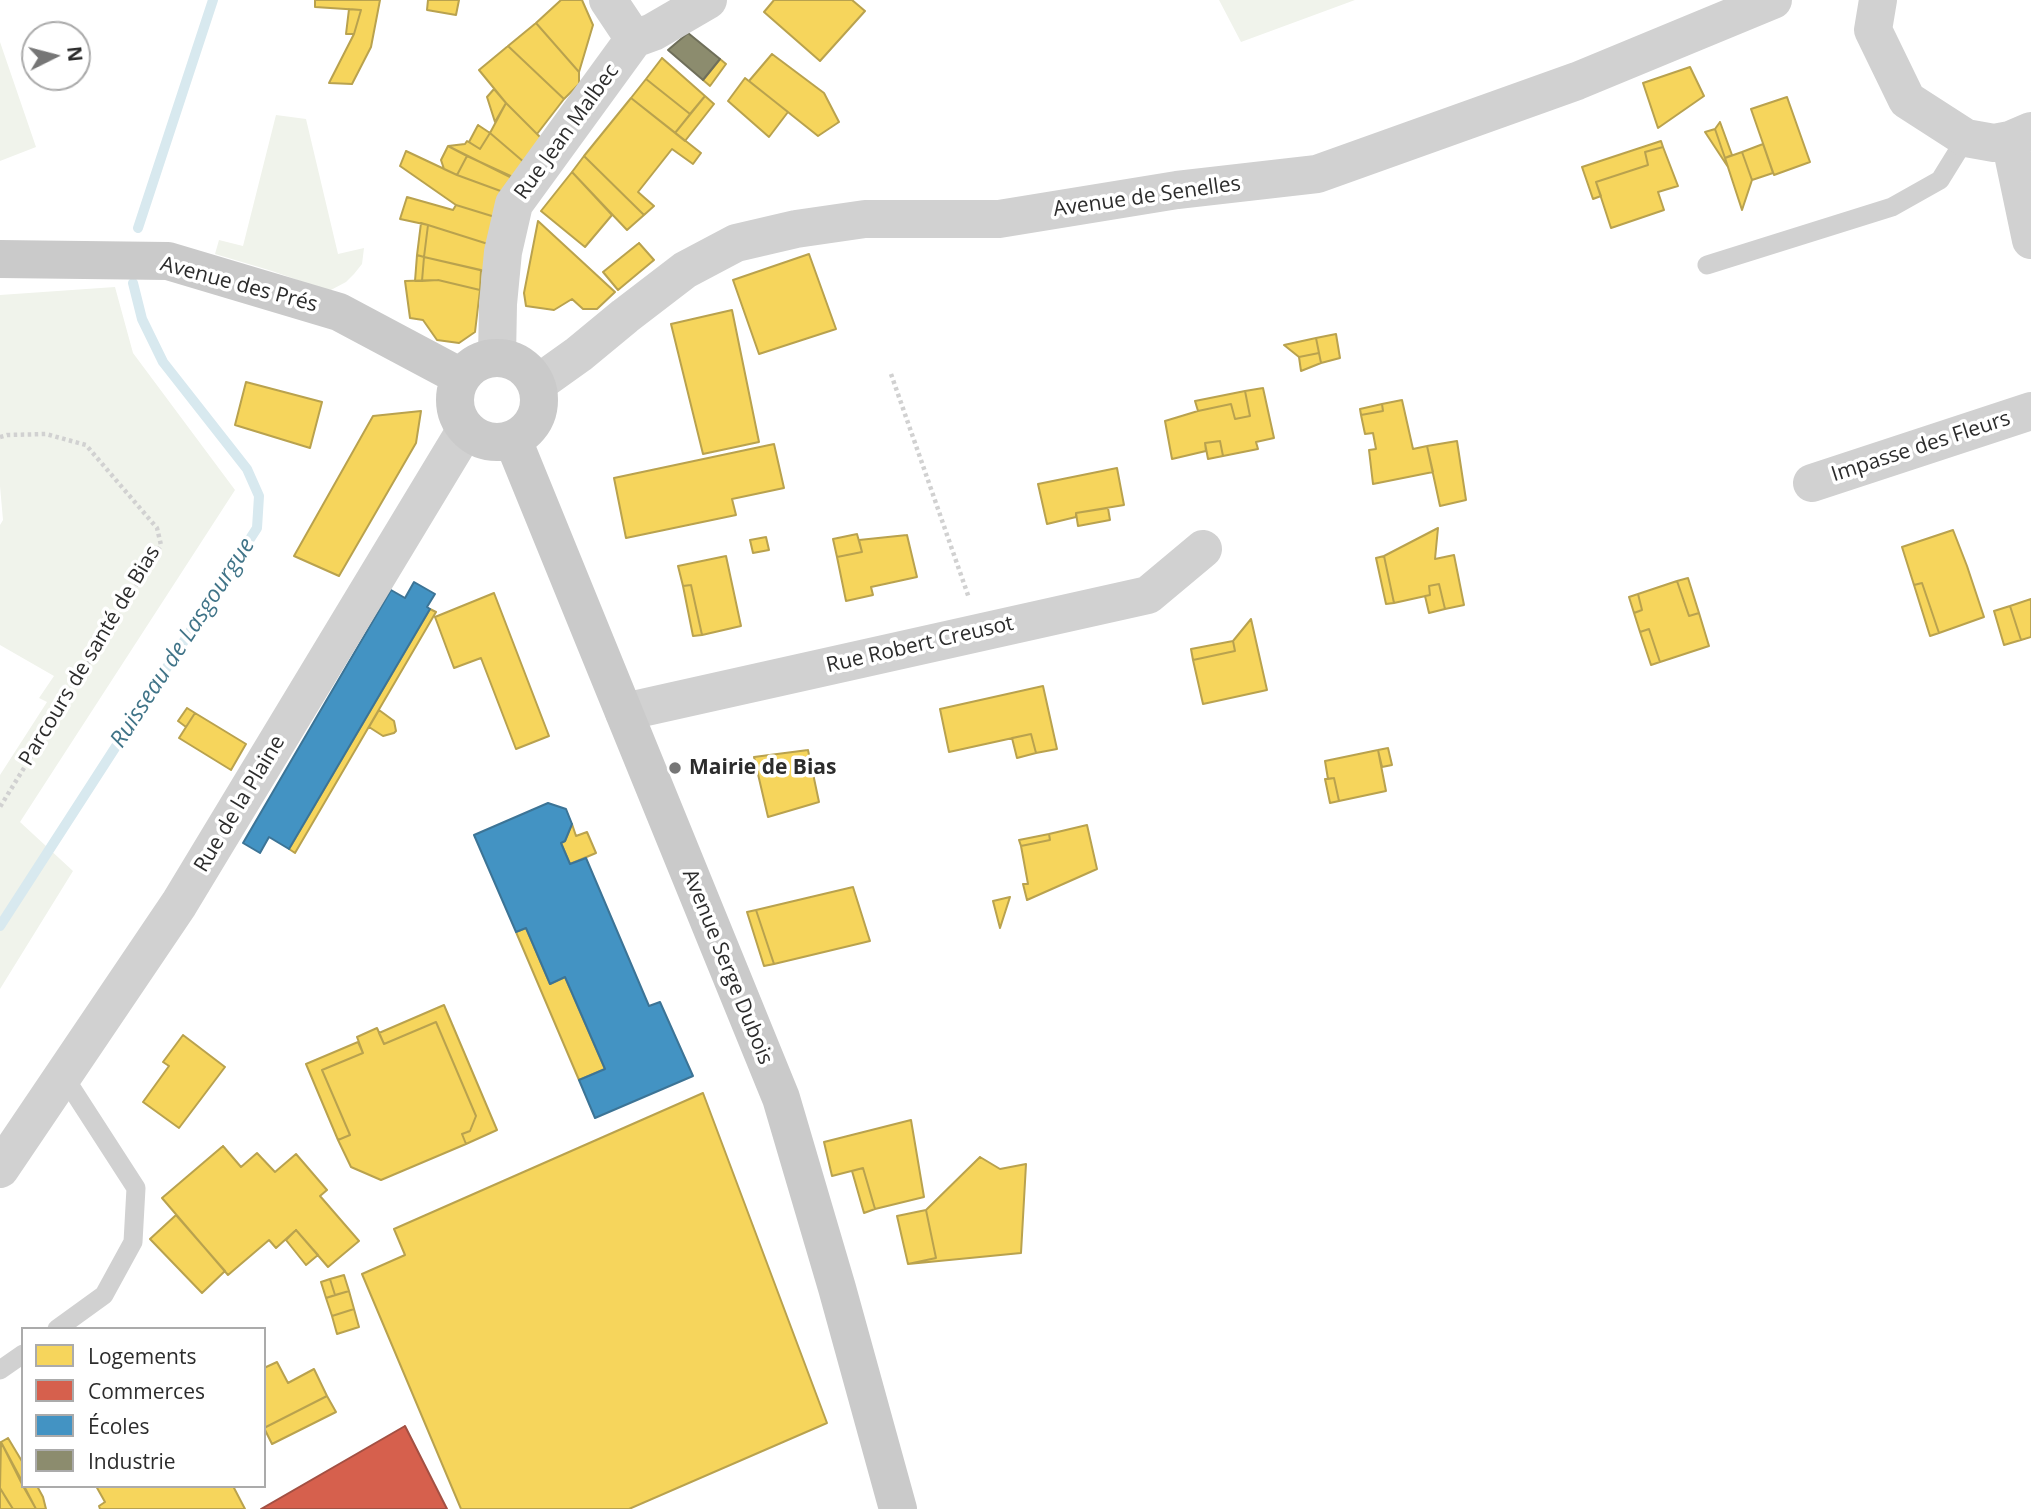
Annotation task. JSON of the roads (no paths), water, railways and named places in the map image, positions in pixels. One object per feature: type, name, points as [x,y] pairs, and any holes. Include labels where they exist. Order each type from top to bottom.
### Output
[{"type":"street","points":[[608,0],[634,39],[653,32],[708,0]]},
{"type":"street","name":"Avenue de Senelles","points":[[537,384],[685,270],[736,243],[796,229],[864,219],[999,219],[1177,190],[1317,174],[1577,80],[1773,0]]},
{"type":"street","points":[[1878,0],[1873,30],[1907,100],[1966,138],[1994,143],[2020,136],[2031,240]]},
{"type":"street","name":"Rue Jean Malbec","points":[[497,358],[503,252],[514,204],[634,39]]},
{"type":"street","name":"Avenue des Prés","points":[[0,259],[168,261],[339,312],[461,377]]},
{"type":"street","points":[[497,358],[521,365],[537,384],[540,397],[533,423],[513,440],[488,442],[466,429],[458,418],[456,390],[461,377],[483,360],[497,358]]},
{"type":"street","name":"Impasse des Fleurs","points":[[1812,483],[2031,411]]},
{"type":"street","name":"Rue de la Plaine","points":[[0,1169],[179,904],[466,429]]},
{"type":"street","name":"Avenue Serge Dubois","points":[[513,440],[781,1098],[838,1287],[898,1509]]},
{"type":"street","name":"Rue Robert Creusot","points":[[624,712],[1147,595],[1203,550]]},
{"type":"lane","points":[[1707,265],[1892,208],[1940,180],[1966,138]]},
{"type":"lane","points":[[60,1327],[104,1295],[132,1242],[136,1188],[64,1075]]},
{"type":"lane","points":[[0,1370],[21,1355]]},
{"type":"waterway","name":"Ruisseau de Lasgourgue","points":[[138,228],[213,0]]},
{"type":"waterway","name":"Ruisseau de Lasgourgue","points":[[0,926],[257,528],[259,496],[247,469],[163,362],[142,319],[133,283]]},
{"type":"place","name":"Mairie de Bias","points":[[675,768]]}]
